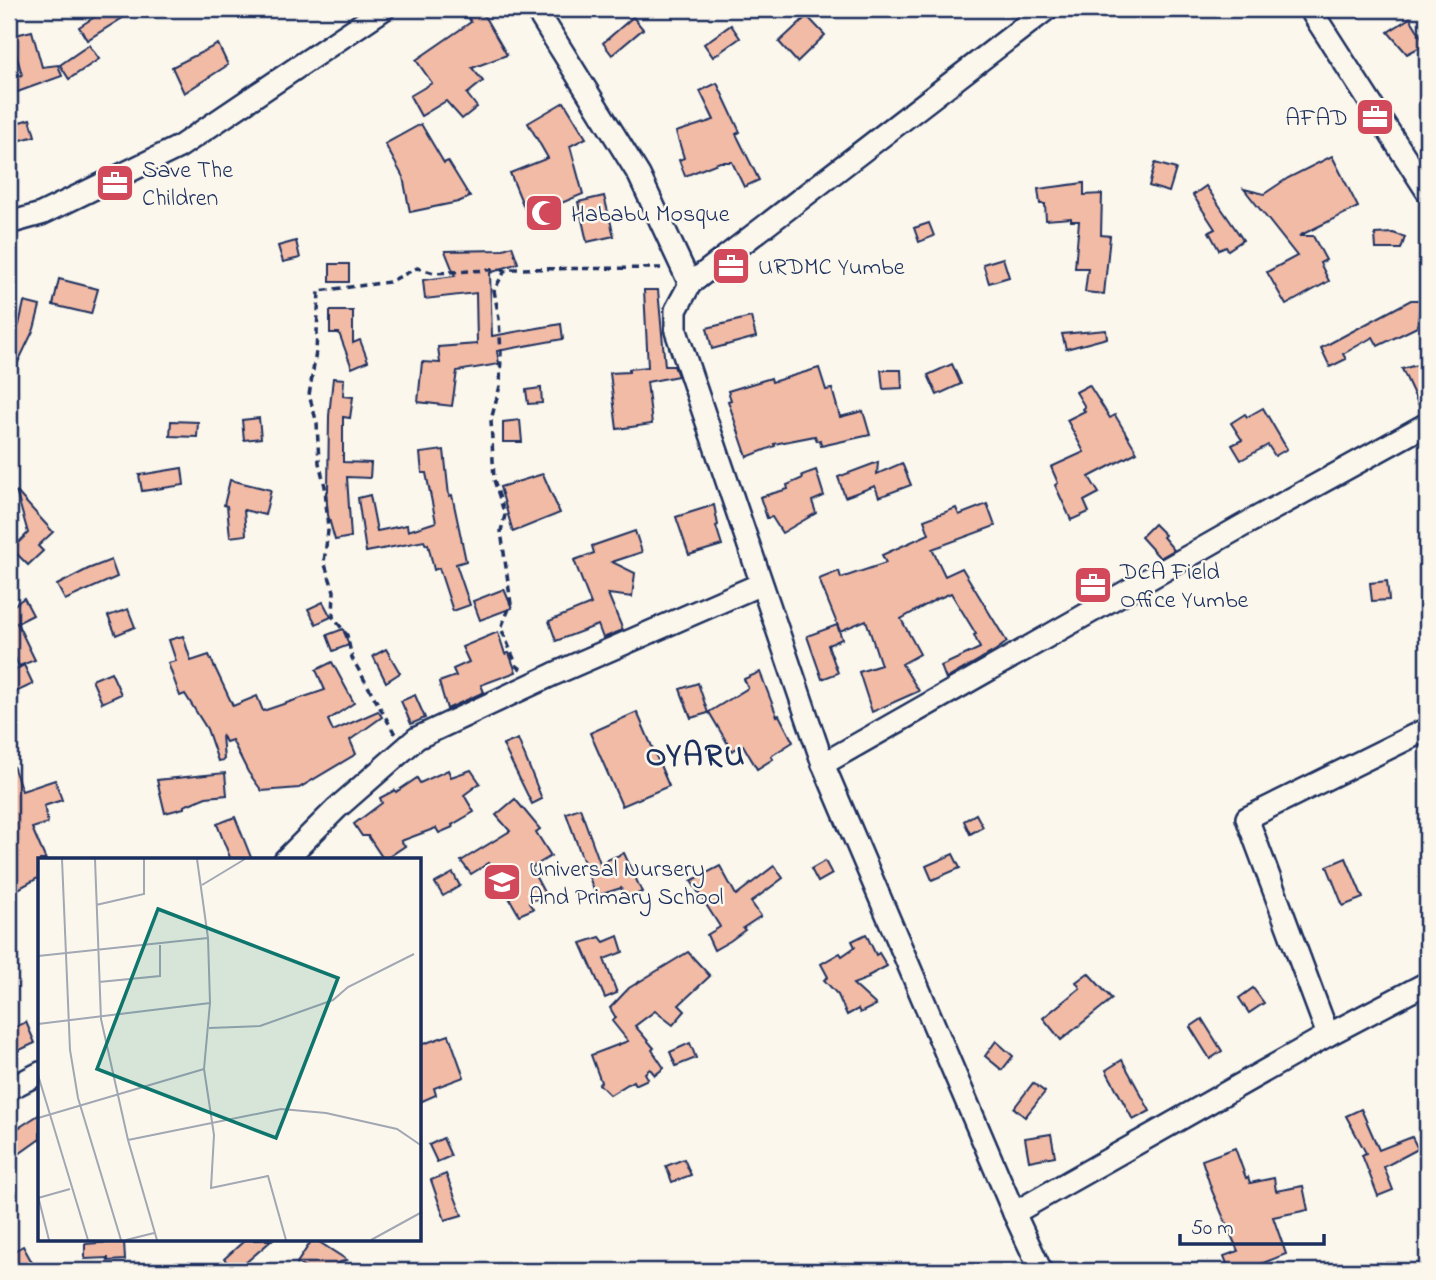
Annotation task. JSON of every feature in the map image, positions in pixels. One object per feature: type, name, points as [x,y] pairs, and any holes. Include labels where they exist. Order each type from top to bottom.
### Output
[{"type":"street","points":[[9,223],[41,214],[179,147],[384,9]]},
{"type":"street","points":[[536,9],[639,175],[690,284]]},
{"type":"street","points":[[1041,1271],[823,764],[676,331],[676,310],[690,284],[1047,9]]},
{"type":"street","points":[[1310,9],[1427,191]]},
{"type":"street","points":[[823,764],[1427,424]]},
{"type":"street","points":[[287,858],[337,808],[417,738],[538,681],[761,584]]},
{"type":"street","points":[[1328,1035],[1248,818],[1427,729]]},
{"type":"street","points":[[1014,1213],[1328,1035],[1427,984]]},
{"type":"street","points":[[9,1089],[38,1074]]},
{"type":"path","points":[[403,749],[352,658],[347,635],[333,617],[334,591],[324,562],[328,531],[325,486],[319,463],[317,423],[309,395],[316,352],[319,292],[389,282],[417,268],[434,274],[506,268],[660,267],[690,284]]},
{"type":"path","points":[[506,268],[494,290],[501,353],[500,386],[491,420],[494,480],[505,515],[501,531],[511,604],[501,628],[517,666],[538,681]]},
{"type":"building","points":[[107,9],[137,9],[87,40],[79,27]]},
{"type":"building","points":[[463,9],[480,9],[507,55],[472,68],[483,81],[467,94],[477,107],[462,119],[446,101],[421,116],[410,96],[432,83],[416,60],[471,22]]},
{"type":"building","points":[[807,16],[825,35],[797,62],[779,42]]},
{"type":"building","points":[[633,17],[643,29],[612,55],[603,43]]},
{"type":"building","points":[[1410,18],[1426,44],[1407,54],[1388,32]]},
{"type":"building","points":[[731,25],[740,38],[713,57],[704,44]]},
{"type":"building","points":[[32,31],[42,67],[58,65],[62,76],[9,95],[9,79],[22,75],[11,36]]},
{"type":"building","points":[[218,44],[228,65],[184,93],[172,67]]},
{"type":"building","points":[[89,45],[99,59],[69,79],[60,65]]},
{"type":"building","points":[[717,83],[740,132],[736,134],[759,180],[744,187],[732,162],[720,162],[685,176],[679,160],[684,158],[676,132],[714,120],[700,91]]},
{"type":"building","points":[[564,102],[586,138],[570,146],[583,194],[528,217],[510,173],[548,158],[528,123]]},
{"type":"building","points":[[30,119],[35,136],[18,141],[13,124]]},
{"type":"building","points":[[421,124],[444,163],[448,161],[470,197],[410,212],[403,177],[385,144]]},
{"type":"building","points":[[1332,156],[1358,207],[1299,236],[1313,236],[1326,260],[1320,263],[1329,281],[1286,305],[1267,272],[1297,256],[1244,189],[1264,194],[1288,178]]},
{"type":"building","points":[[1155,163],[1176,169],[1169,192],[1149,186]]},
{"type":"building","points":[[1084,183],[1084,195],[1102,194],[1101,235],[1110,236],[1104,294],[1085,292],[1088,268],[1075,268],[1079,221],[1071,221],[1071,218],[1046,220],[1045,204],[1040,204],[1038,189]]},
{"type":"building","points":[[1206,186],[1243,240],[1228,250],[1226,247],[1219,250],[1209,232],[1215,229],[1193,195]]},
{"type":"building","points":[[604,196],[614,236],[587,242],[578,202]]},
{"type":"building","points":[[929,223],[934,236],[919,242],[914,228]]},
{"type":"building","points":[[1393,233],[1405,237],[1401,249],[1376,249],[1375,234]]},
{"type":"building","points":[[296,241],[300,258],[283,262],[278,246]]},
{"type":"building","points":[[512,246],[518,263],[490,273],[492,336],[561,324],[563,339],[497,351],[499,364],[457,371],[452,406],[418,402],[422,362],[440,363],[438,347],[477,344],[476,293],[425,299],[423,280],[455,276],[445,251],[501,250]]},
{"type":"building","points":[[1003,258],[1009,277],[989,283],[983,264]]},
{"type":"building","points":[[330,264],[349,264],[349,282],[330,282]]},
{"type":"building","points":[[59,279],[98,289],[91,314],[53,305]]},
{"type":"building","points":[[644,290],[658,290],[665,366],[674,366],[678,376],[647,382],[652,424],[617,429],[610,373],[648,367]]},
{"type":"building","points":[[1411,300],[1421,300],[1417,327],[1378,346],[1373,337],[1343,354],[1346,359],[1330,367],[1321,348]]},
{"type":"building","points":[[24,302],[40,306],[34,329],[9,381],[9,346],[19,325]]},
{"type":"building","points":[[330,311],[353,311],[353,343],[360,340],[368,361],[352,368],[339,333],[330,333]]},
{"type":"building","points":[[751,317],[756,337],[712,349],[707,328]]},
{"type":"building","points":[[1106,330],[1107,338],[1066,349],[1062,334]]},
{"type":"building","points":[[952,364],[961,384],[937,395],[928,375]]},
{"type":"building","points":[[1417,365],[1427,388],[1427,411],[1422,412],[1402,369]]},
{"type":"building","points":[[819,368],[826,390],[832,389],[840,417],[863,411],[870,435],[821,446],[820,440],[817,441],[815,436],[774,444],[775,446],[747,457],[728,401],[731,400],[728,391]]},
{"type":"building","points":[[881,370],[901,370],[902,388],[883,389]]},
{"type":"building","points":[[333,378],[344,379],[343,396],[353,397],[350,418],[343,417],[343,462],[371,463],[370,478],[347,477],[351,537],[335,540],[328,515],[326,492]]},
{"type":"building","points":[[1089,385],[1110,418],[1115,415],[1137,452],[1089,477],[1099,493],[1084,501],[1089,512],[1071,520],[1055,485],[1058,483],[1051,467],[1084,452],[1067,420],[1085,411],[1076,392]]},
{"type":"building","points":[[541,388],[542,403],[528,404],[526,390]]},
{"type":"building","points":[[1263,408],[1287,449],[1275,456],[1268,445],[1241,460],[1232,445],[1242,440],[1231,423],[1245,414],[1247,417]]},
{"type":"building","points":[[259,418],[261,438],[244,440],[242,420]]},
{"type":"building","points":[[520,420],[522,442],[503,442],[503,422]]},
{"type":"building","points":[[171,421],[198,422],[197,437],[170,436]]},
{"type":"building","points":[[444,450],[449,496],[452,495],[466,561],[456,564],[470,605],[453,611],[439,568],[434,570],[428,544],[424,541],[366,552],[358,498],[370,495],[377,531],[407,525],[408,531],[436,522],[426,473],[422,473],[420,453]]},
{"type":"building","points":[[878,462],[877,474],[902,463],[911,485],[879,497],[875,486],[845,497],[838,477]]},
{"type":"building","points":[[182,468],[184,485],[142,491],[139,475]]},
{"type":"building","points":[[816,470],[824,496],[812,501],[816,513],[782,533],[772,517],[767,518],[760,497],[788,489],[787,485]]},
{"type":"building","points":[[543,474],[560,513],[513,532],[500,487]]},
{"type":"building","points":[[230,480],[271,490],[265,515],[244,510],[246,535],[230,537],[227,506],[224,505]]},
{"type":"building","points":[[16,491],[53,532],[38,546],[43,551],[28,565],[12,549],[28,533]]},
{"type":"building","points":[[987,504],[995,526],[932,549],[945,576],[962,568],[1007,642],[946,679],[941,666],[980,648],[974,635],[976,634],[951,593],[935,600],[901,619],[920,654],[902,664],[919,691],[872,712],[859,672],[881,665],[866,620],[840,631],[819,579],[839,571],[841,578],[886,563],[882,555],[929,534],[924,520],[956,508],[959,515]]},
{"type":"building","points":[[714,505],[716,526],[722,545],[689,555],[676,517]]},
{"type":"building","points":[[1154,524],[1174,550],[1160,558],[1141,537]]},
{"type":"building","points":[[635,531],[642,552],[612,562],[635,573],[632,597],[608,594],[623,630],[603,638],[598,625],[556,641],[549,621],[591,604],[574,560],[594,553],[592,546]]},
{"type":"building","points":[[111,560],[117,577],[65,600],[57,585]]},
{"type":"building","points":[[1387,581],[1389,600],[1372,601],[1370,583]]},
{"type":"building","points":[[504,589],[512,608],[480,620],[473,601]]},
{"type":"building","points":[[24,598],[33,615],[17,623],[35,660],[19,666],[9,646],[9,605],[10,608]]},
{"type":"building","points":[[323,602],[331,617],[316,624],[308,609]]},
{"type":"building","points":[[128,609],[135,627],[116,635],[108,616]]},
{"type":"building","points":[[837,625],[842,639],[828,645],[838,673],[822,679],[807,636]]},
{"type":"building","points":[[343,629],[349,645],[333,651],[327,635]]},
{"type":"building","points":[[498,632],[505,654],[509,653],[516,672],[481,685],[484,692],[447,709],[439,682],[456,676],[453,669],[469,662],[462,647]]},
{"type":"building","points":[[183,636],[191,661],[209,655],[233,706],[257,696],[263,711],[325,690],[316,670],[332,662],[354,703],[328,720],[333,731],[378,711],[382,717],[350,740],[356,754],[299,788],[262,791],[248,772],[232,740],[226,742],[222,735],[224,760],[218,761],[207,729],[185,694],[180,696],[168,663],[176,661],[169,640]]},
{"type":"building","points":[[386,649],[400,673],[386,682],[373,656]]},
{"type":"building","points":[[24,665],[33,684],[16,692],[9,673]]},
{"type":"building","points":[[111,672],[121,694],[102,703],[92,680]]},
{"type":"building","points":[[760,672],[777,716],[779,715],[793,742],[757,769],[743,745],[732,751],[709,712],[748,688],[744,679]]},
{"type":"building","points":[[698,683],[708,713],[691,718],[680,689]]},
{"type":"building","points":[[415,695],[425,718],[411,724],[401,701]]},
{"type":"building","points":[[637,712],[669,786],[622,806],[590,733]]},
{"type":"building","points":[[518,739],[542,799],[532,804],[503,745]]},
{"type":"building","points":[[11,760],[22,791],[55,780],[62,800],[44,806],[48,823],[32,828],[45,858],[38,858],[38,878],[9,894]]},
{"type":"building","points":[[448,770],[451,777],[471,770],[480,783],[464,795],[474,812],[439,833],[436,828],[401,841],[405,846],[383,858],[368,836],[362,836],[354,824],[382,803],[380,798],[395,790],[396,792],[417,778],[420,783]]},
{"type":"building","points":[[225,773],[227,795],[206,797],[184,808],[165,813],[157,780]]},
{"type":"building","points":[[515,799],[540,829],[536,832],[551,856],[531,868],[545,894],[529,903],[533,909],[519,915],[489,863],[471,874],[461,861],[510,831],[496,815]]},
{"type":"building","points":[[580,808],[600,863],[624,853],[642,892],[626,899],[621,888],[596,896],[566,813]]},
{"type":"building","points":[[976,814],[983,827],[970,834],[964,821]]},
{"type":"building","points":[[235,817],[251,858],[230,858],[217,824]]},
{"type":"building","points":[[953,854],[960,868],[932,880],[926,866]]},
{"type":"building","points":[[1346,858],[1363,898],[1343,906],[1327,866]]},
{"type":"building","points":[[825,861],[832,874],[818,882],[811,869]]},
{"type":"building","points":[[720,866],[736,895],[774,866],[783,878],[751,902],[761,916],[714,950],[707,935],[720,927],[691,881]]},
{"type":"building","points":[[453,873],[460,886],[443,896],[435,883]]},
{"type":"building","points":[[866,934],[876,955],[879,953],[887,966],[868,976],[869,978],[853,984],[876,1005],[860,1013],[858,1009],[847,1015],[838,995],[824,980],[828,977],[821,964],[840,953],[842,956],[855,947],[852,941]]},
{"type":"building","points":[[618,936],[623,952],[604,959],[617,993],[605,998],[581,943],[600,937],[604,942]]},
{"type":"building","points":[[688,952],[710,976],[679,1005],[685,1011],[673,1025],[655,1011],[635,1026],[654,1048],[652,1050],[664,1068],[655,1075],[650,1069],[645,1073],[648,1079],[635,1085],[633,1081],[610,1095],[599,1084],[601,1082],[591,1055],[628,1041],[612,1021],[616,1018],[610,1008],[629,988]]},
{"type":"building","points":[[1088,973],[1112,999],[1061,1040],[1043,1018],[1080,988],[1076,982]]},
{"type":"building","points":[[1253,988],[1264,1003],[1249,1013],[1239,998]]},
{"type":"building","points":[[1202,1019],[1222,1051],[1210,1059],[1190,1027]]},
{"type":"building","points":[[26,1022],[35,1043],[9,1055],[9,1030]]},
{"type":"building","points":[[449,1035],[464,1077],[434,1088],[436,1095],[422,1101],[422,1044]]},
{"type":"building","points":[[996,1041],[1013,1056],[1002,1070],[985,1056]]},
{"type":"building","points":[[690,1043],[696,1058],[676,1066],[670,1052]]},
{"type":"building","points":[[1122,1060],[1150,1111],[1133,1120],[1106,1070]]},
{"type":"building","points":[[1033,1083],[1045,1092],[1025,1117],[1014,1108]]},
{"type":"building","points":[[1361,1109],[1379,1150],[1412,1137],[1418,1149],[1384,1167],[1393,1190],[1378,1196],[1362,1155],[1366,1153],[1346,1116]]},
{"type":"building","points":[[38,1115],[38,1140],[9,1161],[9,1134]]},
{"type":"building","points":[[1051,1134],[1055,1156],[1029,1161],[1025,1138]]},
{"type":"building","points":[[443,1138],[451,1156],[437,1162],[429,1145]]},
{"type":"building","points":[[1235,1148],[1250,1183],[1274,1178],[1276,1191],[1303,1186],[1308,1210],[1273,1217],[1286,1254],[1243,1271],[1230,1271],[1224,1256],[1238,1251],[1212,1191],[1202,1160]]},
{"type":"building","points":[[684,1159],[691,1175],[672,1182],[666,1166]]},
{"type":"building","points":[[446,1174],[462,1215],[445,1220],[431,1180]]},
{"type":"building","points":[[124,1242],[125,1260],[85,1259],[85,1244]]},
{"type":"building","points":[[243,1242],[270,1242],[236,1271],[224,1259]]},
{"type":"building","points":[[311,1242],[319,1242],[347,1260],[338,1263],[343,1271],[310,1271],[297,1263]]},
{"type":"building","points":[[23,1246],[33,1264],[19,1271],[9,1271],[9,1254]]},
{"type":"place","name":"AFAD","points":[[1375,117]]},
{"type":"place","name":"Save The Children","points":[[115,183]]},
{"type":"place","name":"Hababu Mosque","points":[[544,213]]},
{"type":"place","name":"URDMC Yumbe","points":[[731,266]]},
{"type":"place","name":"DCA Field Office Yumbe","points":[[1093,585]]},
{"type":"place","name":"Universal Nursery And Primary School","points":[[502,882]]},
{"type":"district","name":"OYARU","points":[[696,754]]}]
